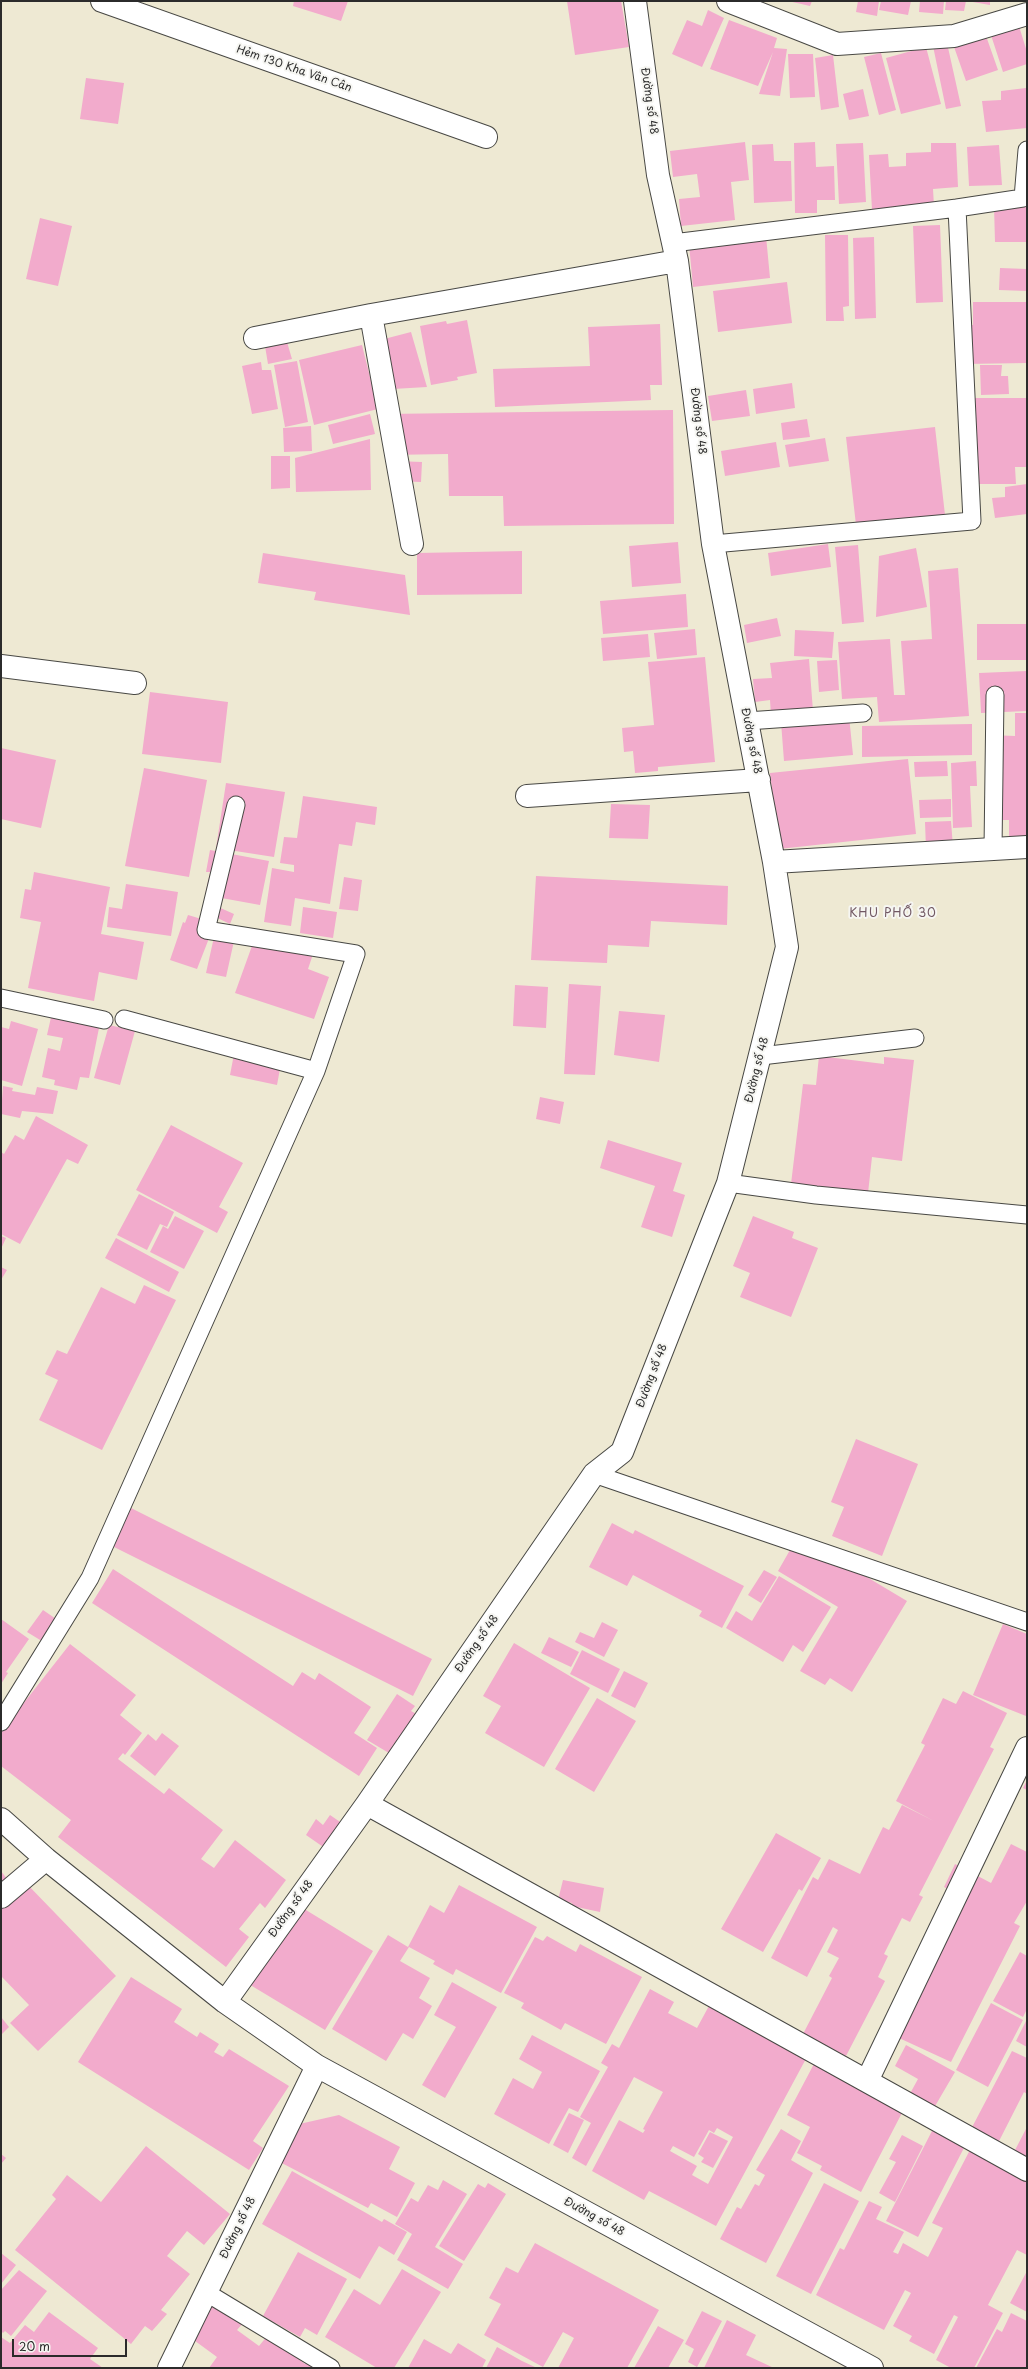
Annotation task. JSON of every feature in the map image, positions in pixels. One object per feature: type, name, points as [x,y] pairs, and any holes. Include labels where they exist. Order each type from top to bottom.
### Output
[{"type":"street","name":"Hẻm 130 Kha Vân Cân","points":[[102,1],[486,137]]},
{"type":"street","name":"Đường số 48","points":[[225,2002],[367,1804],[594,1474],[622,1452],[728,1183],[761,1056],[787,947],[774,862],[759,780],[713,544],[675,252],[658,175],[635,1]]},
{"type":"street","points":[[728,1],[837,44],[954,36],[1027,14]]},
{"type":"street","points":[[254,338],[675,252]]},
{"type":"street","points":[[372,315],[412,544]]},
{"type":"street","points":[[1,666],[135,683]]},
{"type":"street","points":[[527,796],[759,780]]},
{"type":"street","points":[[774,862],[1027,847]]},
{"type":"street","points":[[867,2081],[1027,1748]]},
{"type":"street","points":[[367,1804],[1027,2170]]},
{"type":"street","name":"Đường số 48","points":[[1,1819],[46,1859],[225,2002],[317,2066],[872,2368]]},
{"type":"street","points":[[1,1897],[46,1859]]},
{"type":"street","name":"Đường số 48","points":[[169,2368],[317,2066]]},
{"type":"lane","points":[[675,252],[1023,198],[1027,150]]},
{"type":"lane","points":[[713,544],[972,521],[957,208]]},
{"type":"lane","points":[[993,849],[996,694]]},
{"type":"lane","points":[[747,721],[863,712]]},
{"type":"lane","points":[[1,1722],[90,1578],[316,1071],[356,954],[206,930],[236,805]]},
{"type":"lane","points":[[1,998],[104,1020]]},
{"type":"lane","points":[[124,1019],[316,1071]]},
{"type":"lane","points":[[761,1056],[915,1038]]},
{"type":"lane","points":[[728,1183],[816,1195],[1027,1215]]},
{"type":"lane","points":[[594,1474],[1027,1622]]},
{"type":"lane","points":[[207,2293],[331,2368]]},
{"type":"building","points":[[294,1],[348,1],[341,21],[293,6]]},
{"type":"building","points":[[567,1],[621,1],[629,47],[575,55]]},
{"type":"building","points":[[788,1],[812,1],[810,6]]},
{"type":"building","points":[[858,1],[879,1],[877,16],[856,12]]},
{"type":"building","points":[[881,1],[911,1],[908,15],[879,10]]},
{"type":"building","points":[[920,1],[944,1],[943,14],[919,12]]},
{"type":"building","points":[[946,1],[966,1],[964,11],[945,10]]},
{"type":"building","points":[[967,1],[990,1],[990,5]]},
{"type":"building","points":[[708,10],[724,18],[702,67],[672,54],[687,20],[702,26]]},
{"type":"building","points":[[729,20],[777,38],[774,48],[787,49],[780,96],[759,94],[773,52],[758,86],[710,69]]},
{"type":"building","points":[[1018,23],[1027,52],[1027,64],[1003,72],[990,32]]},
{"type":"building","points":[[985,33],[998,70],[966,81],[953,44]]},
{"type":"building","points":[[947,43],[961,106],[946,109],[933,46]]},
{"type":"building","points":[[926,47],[941,104],[901,114],[886,58]]},
{"type":"building","points":[[881,53],[896,110],[879,115],[864,57]]},
{"type":"building","points":[[788,54],[813,54],[815,97],[790,98]]},
{"type":"building","points":[[833,55],[839,107],[821,110],[815,58]]},
{"type":"building","points":[[86,78],[124,83],[118,124],[80,119]]},
{"type":"building","points":[[1026,88],[1027,128],[986,132],[982,101],[1001,100],[1001,91]]},
{"type":"building","points":[[863,89],[869,116],[849,120],[843,94]]},
{"type":"building","points":[[745,142],[749,180],[731,182],[735,220],[681,226],[679,199],[700,197],[697,174],[673,177],[670,151]]},
{"type":"building","points":[[815,142],[816,167],[834,166],[835,200],[817,200],[817,213],[795,213],[794,143]]},
{"type":"building","points":[[863,143],[866,202],[839,204],[836,144]]},
{"type":"building","points":[[931,143],[956,143],[958,187],[933,189],[934,206],[872,210],[869,155],[888,154],[889,167],[906,166],[906,153],[931,152]]},
{"type":"building","points":[[773,144],[774,161],[791,161],[792,201],[754,203],[752,145]]},
{"type":"building","points":[[999,145],[1002,185],[969,186],[967,147]]},
{"type":"building","points":[[994,206],[1027,206],[1027,242],[995,242]]},
{"type":"building","points":[[40,218],[72,226],[58,286],[26,279]]},
{"type":"building","points":[[940,225],[943,302],[916,303],[913,226]]},
{"type":"building","points":[[825,235],[848,235],[849,306],[843,307],[844,321],[826,321]]},
{"type":"building","points":[[766,236],[770,278],[693,287],[689,244]]},
{"type":"building","points":[[874,237],[876,318],[855,319],[853,238]]},
{"type":"building","points":[[1000,268],[1027,269],[1027,291],[999,290]]},
{"type":"building","points":[[787,282],[792,323],[718,332],[713,291]]},
{"type":"building","points":[[973,302],[1027,302],[1027,363],[965,364],[965,325],[973,325]]},
{"type":"building","points":[[467,320],[477,373],[457,377],[458,380],[431,385],[420,326],[446,321],[447,324]]},
{"type":"building","points":[[660,324],[662,385],[650,385],[651,400],[495,407],[493,369],[590,366],[588,327]]},
{"type":"building","points":[[411,332],[427,387],[393,389],[365,344]]},
{"type":"building","points":[[287,342],[292,359],[268,364],[265,346]]},
{"type":"building","points":[[362,345],[378,409],[314,425],[299,360]]},
{"type":"building","points":[[297,361],[308,422],[285,427],[274,365]]},
{"type":"building","points":[[261,362],[262,370],[271,370],[278,409],[252,414],[242,366]]},
{"type":"building","points":[[980,365],[1002,365],[1001,376],[1008,376],[1009,394],[981,395]]},
{"type":"building","points":[[792,383],[795,408],[756,414],[753,389]]},
{"type":"building","points":[[746,390],[750,416],[712,421],[708,396]]},
{"type":"building","points":[[971,398],[1027,398],[1027,467],[1015,467],[1016,484],[963,484]]},
{"type":"building","points":[[673,410],[674,524],[504,526],[503,496],[449,496],[448,454],[388,455],[387,414]]},
{"type":"building","points":[[370,414],[375,434],[333,444],[328,425]]},
{"type":"building","points":[[807,419],[810,437],[783,440],[781,423]]},
{"type":"building","points":[[311,426],[312,451],[284,452],[283,428]]},
{"type":"building","points":[[935,427],[945,515],[856,525],[846,437]]},
{"type":"building","points":[[825,438],[829,461],[789,467],[785,445]]},
{"type":"building","points":[[370,439],[371,490],[296,492],[295,458]]},
{"type":"building","points":[[776,442],[780,467],[725,476],[721,451]]},
{"type":"building","points":[[271,456],[290,456],[290,488],[271,489]]},
{"type":"building","points":[[395,461],[422,462],[421,482],[393,481]]},
{"type":"building","points":[[1027,484],[1027,514],[995,518],[992,498],[1005,497],[1005,487]]},
{"type":"building","points":[[678,542],[681,583],[632,587],[629,546]]},
{"type":"building","points":[[828,544],[831,567],[771,576],[768,553]]},
{"type":"building","points":[[858,545],[864,622],[842,624],[835,547]]},
{"type":"building","points":[[916,548],[927,607],[876,617],[879,556]]},
{"type":"building","points":[[522,551],[522,594],[417,595],[417,553]]},
{"type":"building","points":[[263,553],[405,575],[410,615],[314,600],[316,592],[258,583]]},
{"type":"building","points":[[958,568],[969,716],[879,722],[877,697],[842,699],[838,642],[890,639],[894,695],[905,695],[901,641],[932,639],[928,571]]},
{"type":"building","points":[[686,594],[688,627],[603,634],[600,601]]},
{"type":"building","points":[[777,618],[781,636],[747,643],[744,625]]},
{"type":"building","points":[[977,624],[1027,624],[1027,660],[977,660]]},
{"type":"building","points":[[695,629],[697,655],[657,659],[654,633]]},
{"type":"building","points":[[795,630],[834,632],[832,658],[794,656]]},
{"type":"building","points":[[648,634],[650,657],[603,661],[601,638]]},
{"type":"building","points":[[705,657],[715,762],[658,767],[658,771],[635,773],[633,751],[624,752],[622,728],[654,725],[648,662]]},
{"type":"building","points":[[809,659],[813,711],[771,715],[770,700],[755,702],[753,679],[772,678],[770,663]]},
{"type":"building","points":[[837,660],[839,690],[819,692],[817,661]]},
{"type":"building","points":[[1027,671],[1027,711],[981,713],[979,673]]},
{"type":"building","points":[[150,692],[228,702],[221,763],[142,754]]},
{"type":"building","points":[[1015,713],[1027,713],[1027,837],[1009,837],[1009,820],[991,820],[991,735],[1015,736]]},
{"type":"building","points":[[849,716],[853,755],[784,761],[781,722]]},
{"type":"building","points":[[972,724],[972,755],[862,757],[862,726]]},
{"type":"building","points":[[1,748],[56,760],[41,828],[1,819]]},
{"type":"building","points":[[908,759],[916,834],[779,849],[770,773]]},
{"type":"building","points":[[947,761],[948,776],[915,777],[914,762]]},
{"type":"building","points":[[976,761],[977,786],[970,786],[972,827],[953,828],[951,763]]},
{"type":"building","points":[[144,768],[207,780],[189,877],[125,866]]},
{"type":"building","points":[[226,783],[285,792],[274,857],[216,848]]},
{"type":"building","points":[[303,796],[377,807],[375,825],[356,822],[352,846],[339,844],[330,904],[295,898],[291,926],[264,922],[272,868],[294,872],[294,865],[280,863],[284,837],[297,838]]},
{"type":"building","points":[[951,799],[951,817],[920,818],[919,800]]},
{"type":"building","points":[[611,804],[650,805],[648,839],[609,838]]},
{"type":"building","points":[[951,821],[953,847],[926,849],[925,822]]},
{"type":"building","points":[[210,850],[269,861],[260,905],[205,895],[210,872],[206,872]]},
{"type":"building","points":[[34,872],[110,887],[101,934],[144,942],[137,980],[99,972],[94,1001],[28,988],[41,922],[20,918],[25,889],[31,890]]},
{"type":"building","points":[[536,876],[728,886],[727,925],[651,921],[649,947],[608,945],[607,963],[531,960]]},
{"type":"building","points":[[344,877],[362,880],[358,911],[339,909]]},
{"type":"building","points":[[126,884],[178,892],[171,936],[107,927],[109,907],[122,909]]},
{"type":"building","points":[[207,902],[234,914],[230,924],[203,911]]},
{"type":"building","points":[[303,907],[337,912],[333,938],[300,933]]},
{"type":"building","points":[[188,915],[215,923],[197,969],[170,960],[183,922],[185,923]]},
{"type":"building","points":[[257,932],[314,951],[308,969],[329,977],[314,1019],[235,993]]},
{"type":"building","points":[[214,937],[234,941],[226,977],[206,973]]},
{"type":"building","points":[[569,984],[601,986],[595,1075],[564,1074]]},
{"type":"building","points":[[515,985],[548,987],[546,1028],[513,1026]]},
{"type":"building","points":[[619,1011],[665,1015],[659,1062],[614,1055]]},
{"type":"building","points":[[52,1013],[100,1023],[89,1078],[80,1077],[77,1090],[54,1085],[55,1080],[42,1077],[48,1048],[60,1051],[63,1038],[47,1035]]},
{"type":"building","points":[[11,1021],[38,1029],[22,1086],[1,1080],[1,1027],[9,1029]]},
{"type":"building","points":[[109,1025],[135,1031],[120,1085],[94,1078]]},
{"type":"building","points":[[235,1049],[282,1058],[277,1085],[230,1075]]},
{"type":"building","points":[[819,1056],[884,1064],[884,1057],[914,1060],[902,1161],[872,1157],[868,1193],[791,1184],[803,1084],[816,1085]]},
{"type":"building","points":[[3,1086],[13,1088],[12,1091],[35,1095],[37,1087],[58,1091],[53,1114],[22,1111],[20,1118],[1,1114]]},
{"type":"building","points":[[540,1097],[564,1102],[560,1124],[536,1119]]},
{"type":"building","points":[[36,1116],[88,1145],[78,1164],[67,1159],[20,1244],[1,1234],[1,1152],[4,1154],[15,1135],[24,1140]]},
{"type":"building","points":[[171,1125],[243,1163],[219,1207],[228,1212],[217,1233],[136,1190]]},
{"type":"building","points":[[608,1140],[682,1163],[673,1191],[685,1195],[672,1237],[641,1227],[655,1186],[600,1168]]},
{"type":"building","points":[[139,1194],[174,1212],[167,1227],[160,1224],[147,1250],[117,1235]]},
{"type":"building","points":[[175,1216],[204,1231],[184,1269],[150,1252],[163,1226],[168,1229]]},
{"type":"building","points":[[753,1216],[794,1232],[792,1238],[818,1248],[791,1317],[740,1297],[750,1273],[733,1266]]},
{"type":"building","points":[[1,1236],[6,1238],[1,1249]]},
{"type":"building","points":[[116,1238],[179,1272],[169,1292],[105,1258]]},
{"type":"building","points":[[1,1267],[7,1270],[1,1280]]},
{"type":"building","points":[[144,1285],[176,1300],[102,1450],[39,1420],[58,1380],[45,1374],[57,1350],[67,1354],[101,1287],[135,1304]]},
{"type":"building","points":[[856,1439],[918,1464],[882,1556],[832,1536],[844,1507],[831,1502]]},
{"type":"building","points":[[127,1506],[432,1659],[413,1696],[108,1544]]},
{"type":"building","points":[[612,1523],[633,1534],[635,1530],[744,1586],[722,1628],[699,1616],[702,1611],[633,1575],[627,1586],[589,1567]]},
{"type":"building","points":[[798,1536],[907,1601],[852,1692],[830,1678],[825,1685],[800,1671],[838,1607],[778,1571]]},
{"type":"building","points":[[113,1569],[293,1686],[302,1672],[315,1680],[319,1673],[371,1707],[354,1733],[377,1748],[359,1776],[92,1603]]},
{"type":"building","points":[[764,1570],[777,1577],[761,1603],[748,1595]]},
{"type":"building","points":[[779,1576],[831,1607],[803,1652],[793,1645],[783,1662],[726,1628],[736,1611],[752,1621]]},
{"type":"building","points":[[43,1610],[59,1621],[45,1643],[27,1632]]},
{"type":"building","points":[[1,1619],[29,1639],[6,1672],[8,1673],[1,1684]]},
{"type":"building","points":[[602,1622],[618,1630],[604,1657],[575,1642],[580,1632],[594,1638]]},
{"type":"building","points":[[1003,1624],[1027,1634],[1026,1716],[973,1695]]},
{"type":"building","points":[[549,1637],[579,1652],[571,1667],[541,1653]]},
{"type":"building","points":[[514,1643],[590,1688],[544,1767],[485,1733],[501,1706],[483,1696]]},
{"type":"building","points":[[70,1644],[136,1695],[120,1715],[142,1733],[125,1755],[123,1753],[118,1759],[164,1794],[169,1788],[223,1830],[201,1859],[214,1868],[235,1840],[286,1880],[265,1908],[260,1903],[239,1929],[249,1937],[226,1967],[58,1837],[71,1820],[1,1766],[1,1732]]},
{"type":"building","points":[[582,1650],[620,1669],[608,1693],[570,1674]]},
{"type":"building","points":[[624,1671],[648,1683],[635,1708],[611,1696]]},
{"type":"building","points":[[963,1691],[1007,1713],[990,1747],[994,1749],[919,1895],[923,1897],[910,1922],[902,1918],[884,1954],[888,1956],[878,1977],[885,1981],[846,2056],[803,2034],[832,1978],[829,1976],[839,1958],[827,1952],[838,1930],[833,1927],[807,1977],[771,1958],[813,1877],[818,1880],[829,1859],[860,1874],[883,1827],[889,1830],[902,1805],[934,1821],[896,1801],[925,1745],[921,1743],[943,1698],[956,1704]]},
{"type":"building","points":[[397,1694],[415,1706],[411,1711],[420,1716],[394,1756],[367,1740]]},
{"type":"building","points":[[597,1698],[636,1721],[594,1792],[555,1769]]},
{"type":"building","points":[[162,1733],[179,1746],[155,1776],[130,1756],[148,1734],[156,1741]]},
{"type":"building","points":[[1027,1780],[1027,1790],[1023,1788]]},
{"type":"building","points":[[330,1815],[346,1826],[329,1851],[306,1835],[316,1819],[323,1825]]},
{"type":"building","points":[[776,1833],[821,1858],[802,1891],[799,1889],[763,1952],[721,1929]]},
{"type":"building","points":[[1011,1844],[1027,1852],[1027,1901],[1014,1923],[1020,1926],[951,2062],[886,2032],[950,1890],[944,1887],[955,1864],[991,1883]]},
{"type":"building","points":[[1,1871],[7,1879],[1,1884]]},
{"type":"building","points":[[563,1880],[604,1888],[600,1912],[572,1906],[572,1903],[558,1900]]},
{"type":"building","points":[[25,1882],[116,1976],[38,2051],[10,2023],[29,2005],[1,1976],[1,1905]]},
{"type":"building","points":[[459,1885],[537,1927],[501,1993],[456,1969],[453,1975],[433,1964],[435,1961],[409,1947],[400,1961],[430,1978],[419,1998],[432,2006],[413,2039],[403,2033],[386,2061],[332,2029],[388,1935],[408,1947],[430,1905],[444,1913]]},
{"type":"building","points":[[301,1907],[373,1951],[325,2030],[247,1983]]},
{"type":"building","points":[[547,1936],[576,1952],[580,1944],[642,1977],[606,2044],[565,2023],[561,2030],[521,2008],[524,2003],[504,1993],[535,1937],[543,1941]]},
{"type":"building","points":[[1020,1952],[1027,1956],[1027,2009],[1023,2017],[993,2001]]},
{"type":"building","points":[[131,1977],[182,2009],[174,2022],[197,2037],[200,2032],[219,2044],[214,2052],[223,2057],[229,2049],[289,2086],[253,2141],[263,2148],[249,2170],[78,2062]]},
{"type":"building","points":[[452,1982],[497,2007],[445,2098],[422,2085],[456,2027],[434,2015]]},
{"type":"building","points":[[650,1989],[674,2002],[668,2013],[697,2028],[710,2004],[808,2055],[716,2226],[649,2191],[644,2200],[592,2171],[619,2120],[643,2133],[645,2130],[643,2129],[663,2092],[634,2077],[586,2166],[572,2158],[591,2123],[580,2117],[608,2067],[601,2063],[612,2044],[619,2048]],"holes":[[[717,2128],[733,2137],[708,2184],[692,2175],[697,2166],[670,2151],[673,2146],[694,2157],[709,2130],[714,2133]]]},
{"type":"building","points":[[991,2003],[1023,2020],[988,2087],[956,2070]]},
{"type":"building","points":[[1,2017],[9,2027],[1,2035]]},
{"type":"building","points":[[1027,2019],[1027,2047],[1016,2041]]},
{"type":"building","points":[[532,2035],[600,2071],[578,2112],[569,2108],[549,2144],[494,2114],[513,2078],[533,2089],[542,2072],[519,2059]]},
{"type":"building","points":[[906,2045],[955,2072],[931,2113],[907,2099],[918,2079],[895,2066]]},
{"type":"building","points":[[1012,2051],[1027,2058],[1027,2094],[1024,2092],[996,2147],[969,2133]]},
{"type":"building","points":[[815,2062],[905,2107],[861,2192],[820,2170],[822,2166],[797,2153],[810,2127],[787,2115]]},
{"type":"building","points":[[569,2113],[584,2120],[568,2153],[553,2145]]},
{"type":"building","points":[[339,2115],[400,2147],[389,2169],[415,2183],[397,2217],[371,2203],[368,2208],[276,2160],[295,2125]]},
{"type":"building","points":[[934,2127],[966,2144],[918,2237],[886,2221]]},
{"type":"building","points":[[1027,2127],[1027,2159],[1014,2152]]},
{"type":"building","points":[[781,2129],[801,2141],[791,2160],[813,2173],[766,2263],[720,2239],[737,2207],[741,2209],[755,2184],[759,2186],[765,2175],[756,2170]]},
{"type":"building","points":[[710,2132],[728,2141],[713,2168],[701,2162],[704,2158],[698,2154]]},
{"type":"building","points":[[902,2135],[923,2146],[895,2202],[879,2193],[896,2162],[889,2159]]},
{"type":"building","points":[[146,2146],[230,2214],[204,2245],[187,2231],[167,2256],[190,2274],[161,2310],[167,2314],[152,2331],[145,2326],[131,2344],[15,2250],[56,2199],[52,2195],[67,2175],[101,2202]]},
{"type":"building","points":[[971,2148],[1027,2177],[1027,2255],[1017,2250],[988,2305],[1003,2313],[974,2368],[951,2368],[936,2360],[958,2317],[954,2315],[934,2354],[909,2341],[912,2336],[893,2326],[911,2293],[905,2290],[884,2330],[816,2295],[840,2248],[844,2250],[869,2201],[882,2207],[876,2219],[904,2232],[893,2252],[898,2254],[903,2243],[928,2257],[943,2228],[932,2223]]},
{"type":"building","points":[[1,2154],[6,2158],[1,2164]]},
{"type":"building","points":[[292,2171],[382,2222],[384,2219],[407,2232],[394,2255],[379,2246],[360,2279],[262,2224]]},
{"type":"building","points":[[443,2180],[467,2194],[435,2247],[463,2264],[448,2289],[397,2260],[412,2234],[395,2224],[411,2198],[418,2202],[428,2185],[438,2190]]},
{"type":"building","points":[[488,2183],[506,2194],[464,2261],[439,2246],[478,2184],[485,2188]]},
{"type":"building","points":[[824,2183],[859,2201],[811,2294],[776,2276]]},
{"type":"building","points":[[535,2243],[659,2310],[627,2368],[558,2368],[574,2338],[563,2332],[543,2367],[484,2335],[501,2304],[489,2298],[506,2267],[518,2273]]},
{"type":"building","points":[[298,2252],[347,2279],[317,2335],[305,2328],[300,2337],[263,2316]]},
{"type":"building","points":[[1,2253],[16,2265],[1,2284]]},
{"type":"building","points":[[402,2269],[441,2292],[394,2368],[377,2368],[325,2337],[354,2289],[380,2305]]},
{"type":"building","points":[[19,2270],[47,2291],[11,2336],[5,2331],[3,2333],[1,2331],[1,2290]]},
{"type":"building","points":[[1027,2271],[1027,2312],[1010,2303]]},
{"type":"building","points":[[210,2299],[243,2323],[237,2330],[259,2346],[268,2335],[305,2364],[310,2358],[322,2368],[209,2368],[217,2357],[191,2338]]},
{"type":"building","points":[[702,2311],[722,2321],[697,2367],[688,2362],[694,2349],[685,2344]]},
{"type":"building","points":[[49,2312],[98,2348],[90,2359],[103,2368],[1,2368],[1,2337],[10,2343],[25,2325],[34,2332]]},
{"type":"building","points":[[1011,2313],[1027,2321],[1027,2368],[976,2368],[997,2329],[1002,2332]]},
{"type":"building","points":[[727,2320],[756,2335],[746,2355],[774,2368],[704,2368]]},
{"type":"building","points":[[658,2326],[684,2340],[668,2368],[634,2368]]},
{"type":"building","points":[[424,2339],[451,2354],[458,2343],[486,2360],[482,2368],[408,2368]]},
{"type":"building","points":[[497,2347],[522,2361],[537,2368],[486,2368]]},
{"type":"district","name":"KHU PHỐ 30","points":[[893,914]]}]
